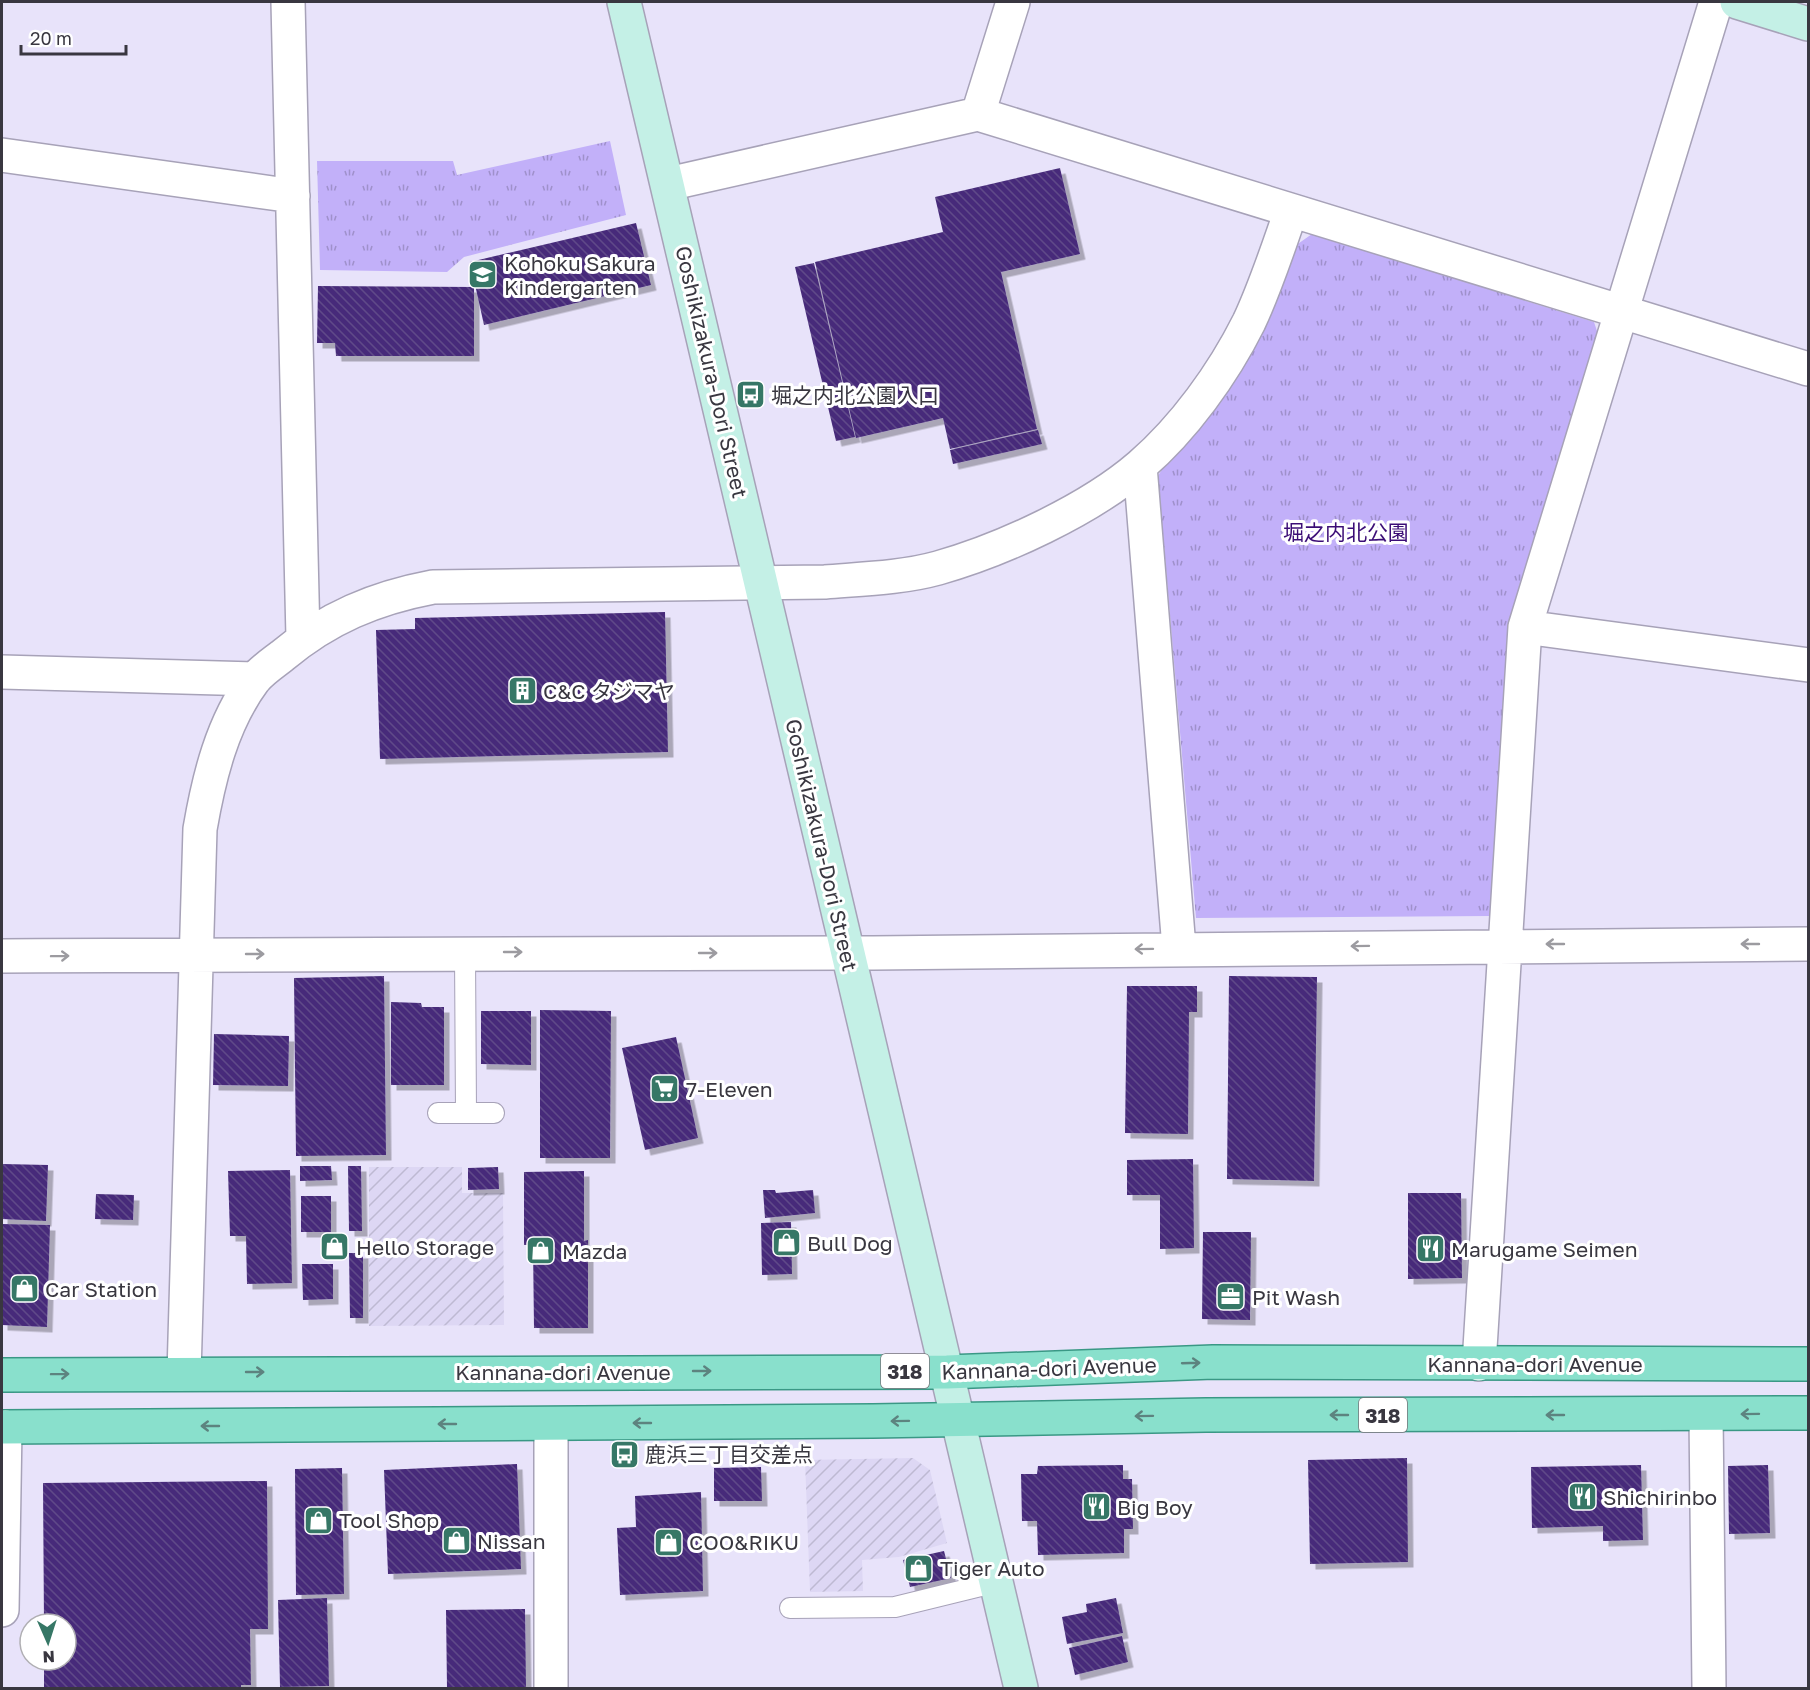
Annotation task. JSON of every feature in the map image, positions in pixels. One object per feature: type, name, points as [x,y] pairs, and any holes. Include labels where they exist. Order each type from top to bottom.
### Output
[{"type":"main road","name":"Kannana-dori Avenue","points":[[2,1375],[947,1372],[1213,1362],[1809,1364]]},
{"type":"main road","name":"318","points":[[3,1427],[958,1420],[1206,1415],[1809,1413]]},
{"type":"street","points":[[288,2],[303,638]]},
{"type":"street","name":"Goshikizakura-Dori Street","points":[[624,2],[1022,1689]]},
{"type":"street","points":[[978,114],[1013,2]]},
{"type":"street","points":[[1479,1364],[1526,627],[1716,2]]},
{"type":"street","points":[[1737,2],[1809,24]]},
{"type":"street","points":[[668,184],[978,114],[1809,369]]},
{"type":"street","points":[[2,155],[293,196]]},
{"type":"street","points":[[184,1373],[200,829],[214,761],[233,716],[255,679],[303,638],[340,615],[369,603],[433,587],[761,584],[883,577],[936,568],[987,552],[1089,501],[1140,466],[1185,418],[1228,360],[1249,321],[1269,275],[1291,211]]},
{"type":"street","points":[[1140,466],[1179,948]]},
{"type":"street","points":[[1526,627],[1809,665]]},
{"type":"street","points":[[2,672],[255,679]]},
{"type":"street","points":[[2,956],[465,952],[848,953],[1506,944],[1809,944]]},
{"type":"street","points":[[1706,1414],[1709,1689]]},
{"type":"street","points":[[550,1424],[551,1689]]},
{"type":"street","points":[[2,1610],[3,1427]]},
{"type":"lane","points":[[465,952],[466,1113]]},
{"type":"lane","points":[[438,1113],[494,1113]]},
{"type":"lane","points":[[790,1608],[895,1607],[998,1582]]},
{"type":"shaded area","points":[[369,1167],[462,1167],[462,1193],[503,1193],[504,1325],[369,1326]]},
{"type":"shaded area","points":[[913,1458],[930,1470],[947,1543],[899,1557],[862,1560],[863,1591],[810,1592],[805,1460]]},
{"type":"green space","points":[[610,141],[626,215],[464,257],[447,272],[320,270],[317,161],[453,161],[457,175]]},
{"type":"green space","name":"堀之内北公園","points":[[1312,234],[1594,322],[1598,334],[1491,916],[1196,918],[1158,476],[1292,248]]},
{"type":"building","points":[[1060,168],[1080,254],[1001,272],[1037,429],[950,449],[943,418],[856,438],[815,262],[943,232],[935,197]]},
{"type":"building","points":[[636,223],[651,285],[484,325],[470,262]]},
{"type":"building","points":[[814,263],[855,437],[836,441],[795,267]]},
{"type":"building","points":[[318,286],[474,287],[474,356],[336,356],[335,343],[317,343]]},
{"type":"building","points":[[1038,430],[1042,444],[953,464],[950,450]]},
{"type":"building","name":"C&C タジマヤ","points":[[665,612],[668,752],[380,759],[376,630],[415,629],[415,618]]},
{"type":"building","points":[[384,976],[386,1155],[296,1156],[294,978]]},
{"type":"building","points":[[1229,976],[1317,977],[1314,1181],[1227,1179]]},
{"type":"building","points":[[1127,986],[1197,986],[1197,1012],[1189,1012],[1188,1134],[1125,1133]]},
{"type":"building","points":[[391,1002],[421,1003],[422,1007],[444,1007],[444,1085],[391,1085]]},
{"type":"building","points":[[540,1010],[611,1011],[610,1158],[540,1158]]},
{"type":"building","points":[[481,1011],[531,1011],[531,1065],[481,1064]]},
{"type":"building","points":[[214,1034],[289,1036],[288,1086],[213,1085]]},
{"type":"building","points":[[676,1037],[698,1138],[645,1150],[622,1048]]},
{"type":"building","points":[[1193,1159],[1194,1248],[1160,1249],[1160,1195],[1127,1195],[1127,1160]]},
{"type":"building","points":[[3,1164],[48,1165],[46,1221],[2,1219]]},
{"type":"building","points":[[300,1166],[331,1166],[332,1180],[300,1181]]},
{"type":"building","points":[[348,1166],[361,1166],[362,1231],[349,1231]]},
{"type":"building","points":[[498,1167],[499,1189],[468,1190],[468,1168]]},
{"type":"building","points":[[290,1170],[292,1283],[247,1284],[246,1236],[230,1236],[228,1171]]},
{"type":"building","points":[[584,1171],[584,1241],[588,1240],[588,1328],[534,1328],[533,1245],[524,1245],[524,1172]]},
{"type":"building","points":[[763,1190],[775,1190],[776,1193],[813,1190],[815,1213],[765,1218]]},
{"type":"building","points":[[1408,1193],[1461,1193],[1462,1278],[1408,1279]]},
{"type":"building","points":[[96,1194],[134,1195],[133,1220],[95,1219]]},
{"type":"building","points":[[301,1196],[331,1196],[331,1232],[301,1232]]},
{"type":"building","points":[[791,1222],[792,1274],[762,1275],[761,1223]]},
{"type":"building","points":[[2,1224],[50,1225],[47,1327],[2,1325]]},
{"type":"building","points":[[1203,1232],[1251,1232],[1250,1320],[1202,1319]]},
{"type":"building","points":[[349,1253],[363,1253],[363,1318],[350,1318]]},
{"type":"building","points":[[302,1264],[333,1264],[333,1299],[303,1300]]},
{"type":"building","points":[[1407,1458],[1408,1562],[1310,1564],[1308,1460]]},
{"type":"building","points":[[517,1464],[521,1569],[388,1574],[384,1470]]},
{"type":"building","points":[[1123,1465],[1123,1479],[1132,1479],[1133,1529],[1124,1529],[1124,1553],[1038,1555],[1037,1521],[1022,1521],[1021,1474],[1037,1474],[1038,1466]]},
{"type":"building","points":[[1641,1465],[1643,1540],[1603,1541],[1603,1526],[1532,1528],[1531,1467]]},
{"type":"building","points":[[1768,1465],[1770,1533],[1729,1534],[1728,1466]]},
{"type":"building","points":[[761,1467],[762,1501],[714,1501],[714,1468]]},
{"type":"building","points":[[342,1468],[344,1594],[296,1595],[295,1469]]},
{"type":"building","points":[[267,1481],[268,1629],[250,1629],[251,1685],[241,1685],[241,1688],[44,1688],[44,1672],[78,1672],[78,1612],[44,1612],[43,1483]]},
{"type":"building","points":[[701,1492],[703,1591],[620,1595],[617,1528],[636,1527],[635,1496]]},
{"type":"building","points":[[944,1551],[951,1578],[910,1587],[903,1560]]},
{"type":"building","points":[[327,1598],[329,1686],[280,1687],[278,1600]]},
{"type":"building","points":[[1116,1598],[1123,1633],[1067,1644],[1062,1617],[1087,1612],[1086,1604]]},
{"type":"building","points":[[525,1609],[526,1688],[447,1688],[446,1610]]},
{"type":"building","points":[[1122,1636],[1128,1662],[1075,1675],[1069,1648]]},
{"type":"place","name":"Kohoku Sakura Kindergarten","points":[[483,275]]},
{"type":"place","name":"堀之内北公園入口","points":[[750,395]]},
{"type":"place","name":"C&C タジマヤ","points":[[522,691]]},
{"type":"place","name":"7-Eleven","points":[[665,1089]]},
{"type":"place","name":"Bull Dog","points":[[786,1243]]},
{"type":"place","name":"Hello Storage","points":[[335,1247]]},
{"type":"place","name":"Marugame Seimen","points":[[1430,1249]]},
{"type":"place","name":"Mazda","points":[[541,1251]]},
{"type":"place","name":"Car Station","points":[[24,1289]]},
{"type":"place","name":"Pit Wash","points":[[1231,1297]]},
{"type":"place","name":"鹿浜三丁目交差点","points":[[624,1454]]},
{"type":"place","name":"Shichirinbo","points":[[1582,1497]]},
{"type":"place","name":"Big Boy","points":[[1096,1507]]},
{"type":"place","name":"Tool Shop","points":[[318,1520]]},
{"type":"place","name":"Nissan","points":[[456,1541]]},
{"type":"place","name":"COO&RIKU","points":[[668,1542]]},
{"type":"place","name":"Tiger Auto","points":[[919,1568]]}]
